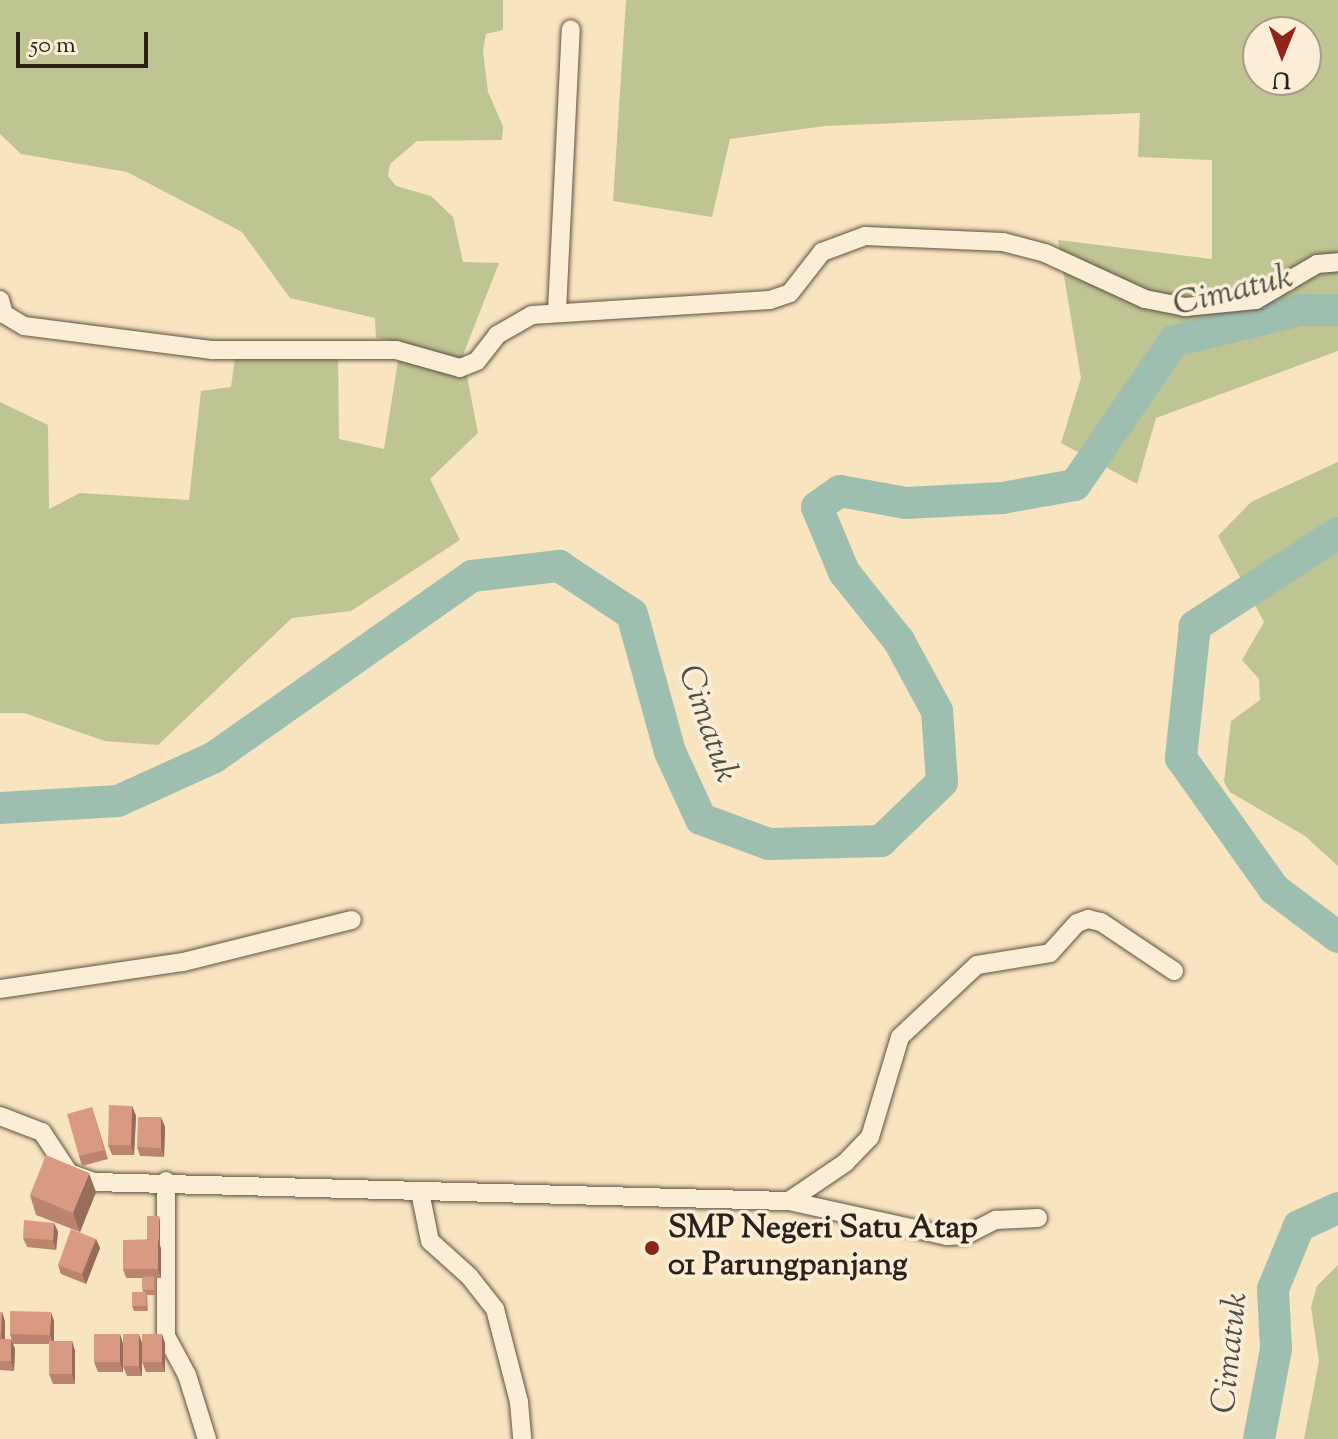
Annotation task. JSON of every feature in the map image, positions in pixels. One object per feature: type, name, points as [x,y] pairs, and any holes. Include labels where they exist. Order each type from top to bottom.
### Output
[{"type":"street","points":[[557,311],[571,29]]},
{"type":"street","points":[[0,300],[4,314],[24,326],[212,350],[396,350],[460,368],[477,361],[497,335],[513,325],[557,311],[770,300],[790,293],[822,252],[865,236],[1003,242],[1045,253],[1145,299],[1185,307],[1256,300],[1317,264],[1338,262]]},
{"type":"street","points":[[789,1201],[845,1163],[870,1137],[900,1037],[977,965],[1050,953],[1077,923],[1088,919],[1101,922],[1174,971]]},
{"type":"street","points":[[0,989],[183,962],[352,920]]},
{"type":"street","points":[[0,1116],[42,1132],[69,1173],[94,1182],[166,1181],[420,1192],[789,1201],[947,1236],[966,1235],[996,1220],[1038,1218]]},
{"type":"street","points":[[166,1181],[166,1336],[187,1375],[207,1439]]},
{"type":"street","points":[[420,1192],[430,1241],[469,1276],[495,1309],[519,1402],[522,1439]]},
{"type":"green space","points":[[0,0],[503,0],[503,30],[486,34],[483,51],[488,92],[503,126],[502,140],[417,141],[390,164],[388,176],[396,186],[431,196],[453,217],[463,262],[499,263],[463,355],[478,433],[430,479],[460,540],[351,611],[292,618],[158,745],[105,741],[24,713],[0,713],[0,402],[48,425],[49,509],[80,493],[189,500],[201,391],[231,387],[236,351],[338,354],[339,439],[384,449],[401,342],[376,338],[375,318],[290,298],[242,232],[127,172],[21,154],[0,134]]},
{"type":"green space","points":[[626,0],[1338,0],[1338,351],[1156,418],[1137,484],[1061,443],[1081,378],[1058,240],[1212,259],[1212,160],[1138,157],[1140,113],[825,126],[730,139],[712,217],[613,201]]},
{"type":"green space","points":[[1338,462],[1338,866],[1305,836],[1230,792],[1224,782],[1231,721],[1260,700],[1259,679],[1242,660],[1264,622],[1218,536],[1251,502]]},
{"type":"green space","points":[[1338,1265],[1338,1439],[1304,1439],[1319,1361],[1311,1307],[1317,1286]]},
{"type":"building","points":[[109,1105],[132,1106],[131,1145],[108,1145]]},
{"type":"building","points":[[92,1107],[104,1150],[79,1156],[67,1114]]},
{"type":"building","points":[[138,1117],[161,1117],[161,1148],[137,1147]]},
{"type":"building","points":[[46,1155],[89,1173],[73,1213],[30,1195]]},
{"type":"building","points":[[147,1216],[159,1216],[159,1240],[147,1239]]},
{"type":"building","points":[[24,1220],[54,1223],[53,1240],[23,1238]]},
{"type":"building","points":[[71,1229],[96,1239],[82,1274],[58,1265]]},
{"type":"building","points":[[158,1239],[158,1269],[123,1269],[123,1240]]},
{"type":"building","points":[[154,1276],[154,1290],[142,1290],[142,1277]]},
{"type":"building","points":[[132,1292],[146,1292],[146,1306],[132,1306]]},
{"type":"building","points":[[10,1311],[51,1312],[50,1335],[10,1334]]},
{"type":"building","points":[[94,1334],[120,1334],[120,1362],[94,1362]]},
{"type":"building","points":[[123,1334],[139,1334],[139,1366],[123,1366]]},
{"type":"building","points":[[142,1334],[162,1334],[162,1362],[142,1362]]},
{"type":"building","points":[[0,1339],[11,1339],[11,1361],[0,1361]]},
{"type":"building","points":[[49,1341],[72,1341],[72,1374],[49,1374]]},
{"type":"waterway","name":"Cimatuk","points":[[0,808],[118,801],[213,758],[472,576],[559,566],[632,614],[670,752],[701,819],[769,844],[881,841],[942,782],[937,711],[899,641],[844,572],[817,507],[840,491],[906,503],[1002,498],[1075,485],[1174,341],[1300,310],[1338,310]]},
{"type":"waterway","name":"Cimatuk","points":[[1338,533],[1195,626],[1181,758],[1274,889],[1338,937]]},
{"type":"waterway","name":"Cimatuk","points":[[1259,1439],[1276,1349],[1273,1289],[1299,1226],[1338,1208]]},
{"type":"place","name":"SMP Negeri Satu Atap 01 Parungpanjang","points":[[652,1248]]}]
